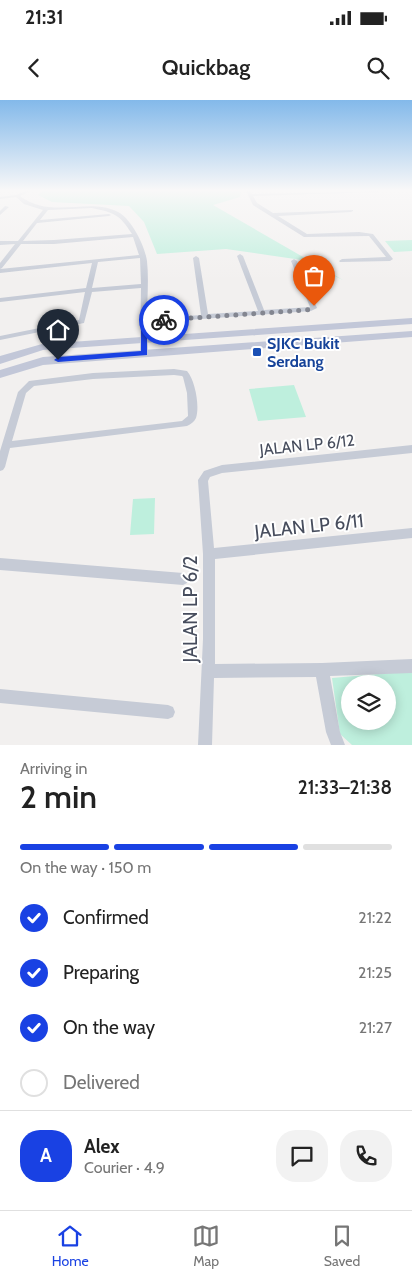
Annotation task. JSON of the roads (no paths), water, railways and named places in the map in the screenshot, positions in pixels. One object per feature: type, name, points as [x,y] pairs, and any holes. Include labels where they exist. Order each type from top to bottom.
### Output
[{"type":"main road","points":[[0,358],[42,347],[412,321]]},
{"type":"main road","points":[[361,325],[370,337]]},
{"type":"main road","points":[[0,374],[43,361],[412,334]]},
{"type":"main road","points":[[0,379],[17,368]]},
{"type":"street","points":[[0,267],[36,222],[46,221]]},
{"type":"street","points":[[125,221],[134,235],[143,256],[144,354]]},
{"type":"street","points":[[281,221],[306,236],[371,235],[390,259],[342,261]]},
{"type":"street","points":[[0,243],[19,244],[134,235]]},
{"type":"street","points":[[0,271],[143,256]]},
{"type":"street","points":[[240,256],[262,313]]},
{"type":"street","points":[[196,258],[205,317]]},
{"type":"street","points":[[0,338],[82,322],[96,261]]},
{"type":"street","points":[[144,321],[314,308],[314,303],[294,261]]},
{"type":"street","points":[[0,300],[143,286]]},
{"type":"street","points":[[0,466],[6,445],[22,392],[28,385],[46,380],[174,372],[184,373],[189,379],[192,415],[188,422],[184,424],[6,445]]},
{"type":"street","name":"JALAN LP 6/12","points":[[207,474],[222,468],[412,449]]},
{"type":"street","name":"JALAN LP 6/2","points":[[205,745],[209,554],[204,480],[207,474]]},
{"type":"street","name":"JALAN LP 6/11","points":[[209,554],[412,533]]},
{"type":"street","points":[[0,564],[183,579]]},
{"type":"street","points":[[208,671],[322,670],[412,666]]},
{"type":"street","points":[[322,670],[333,732],[338,745]]},
{"type":"street","points":[[0,696],[168,712]]},
{"type":"place","name":"SJKC Bukit Serdang","points":[[257,352]]}]
